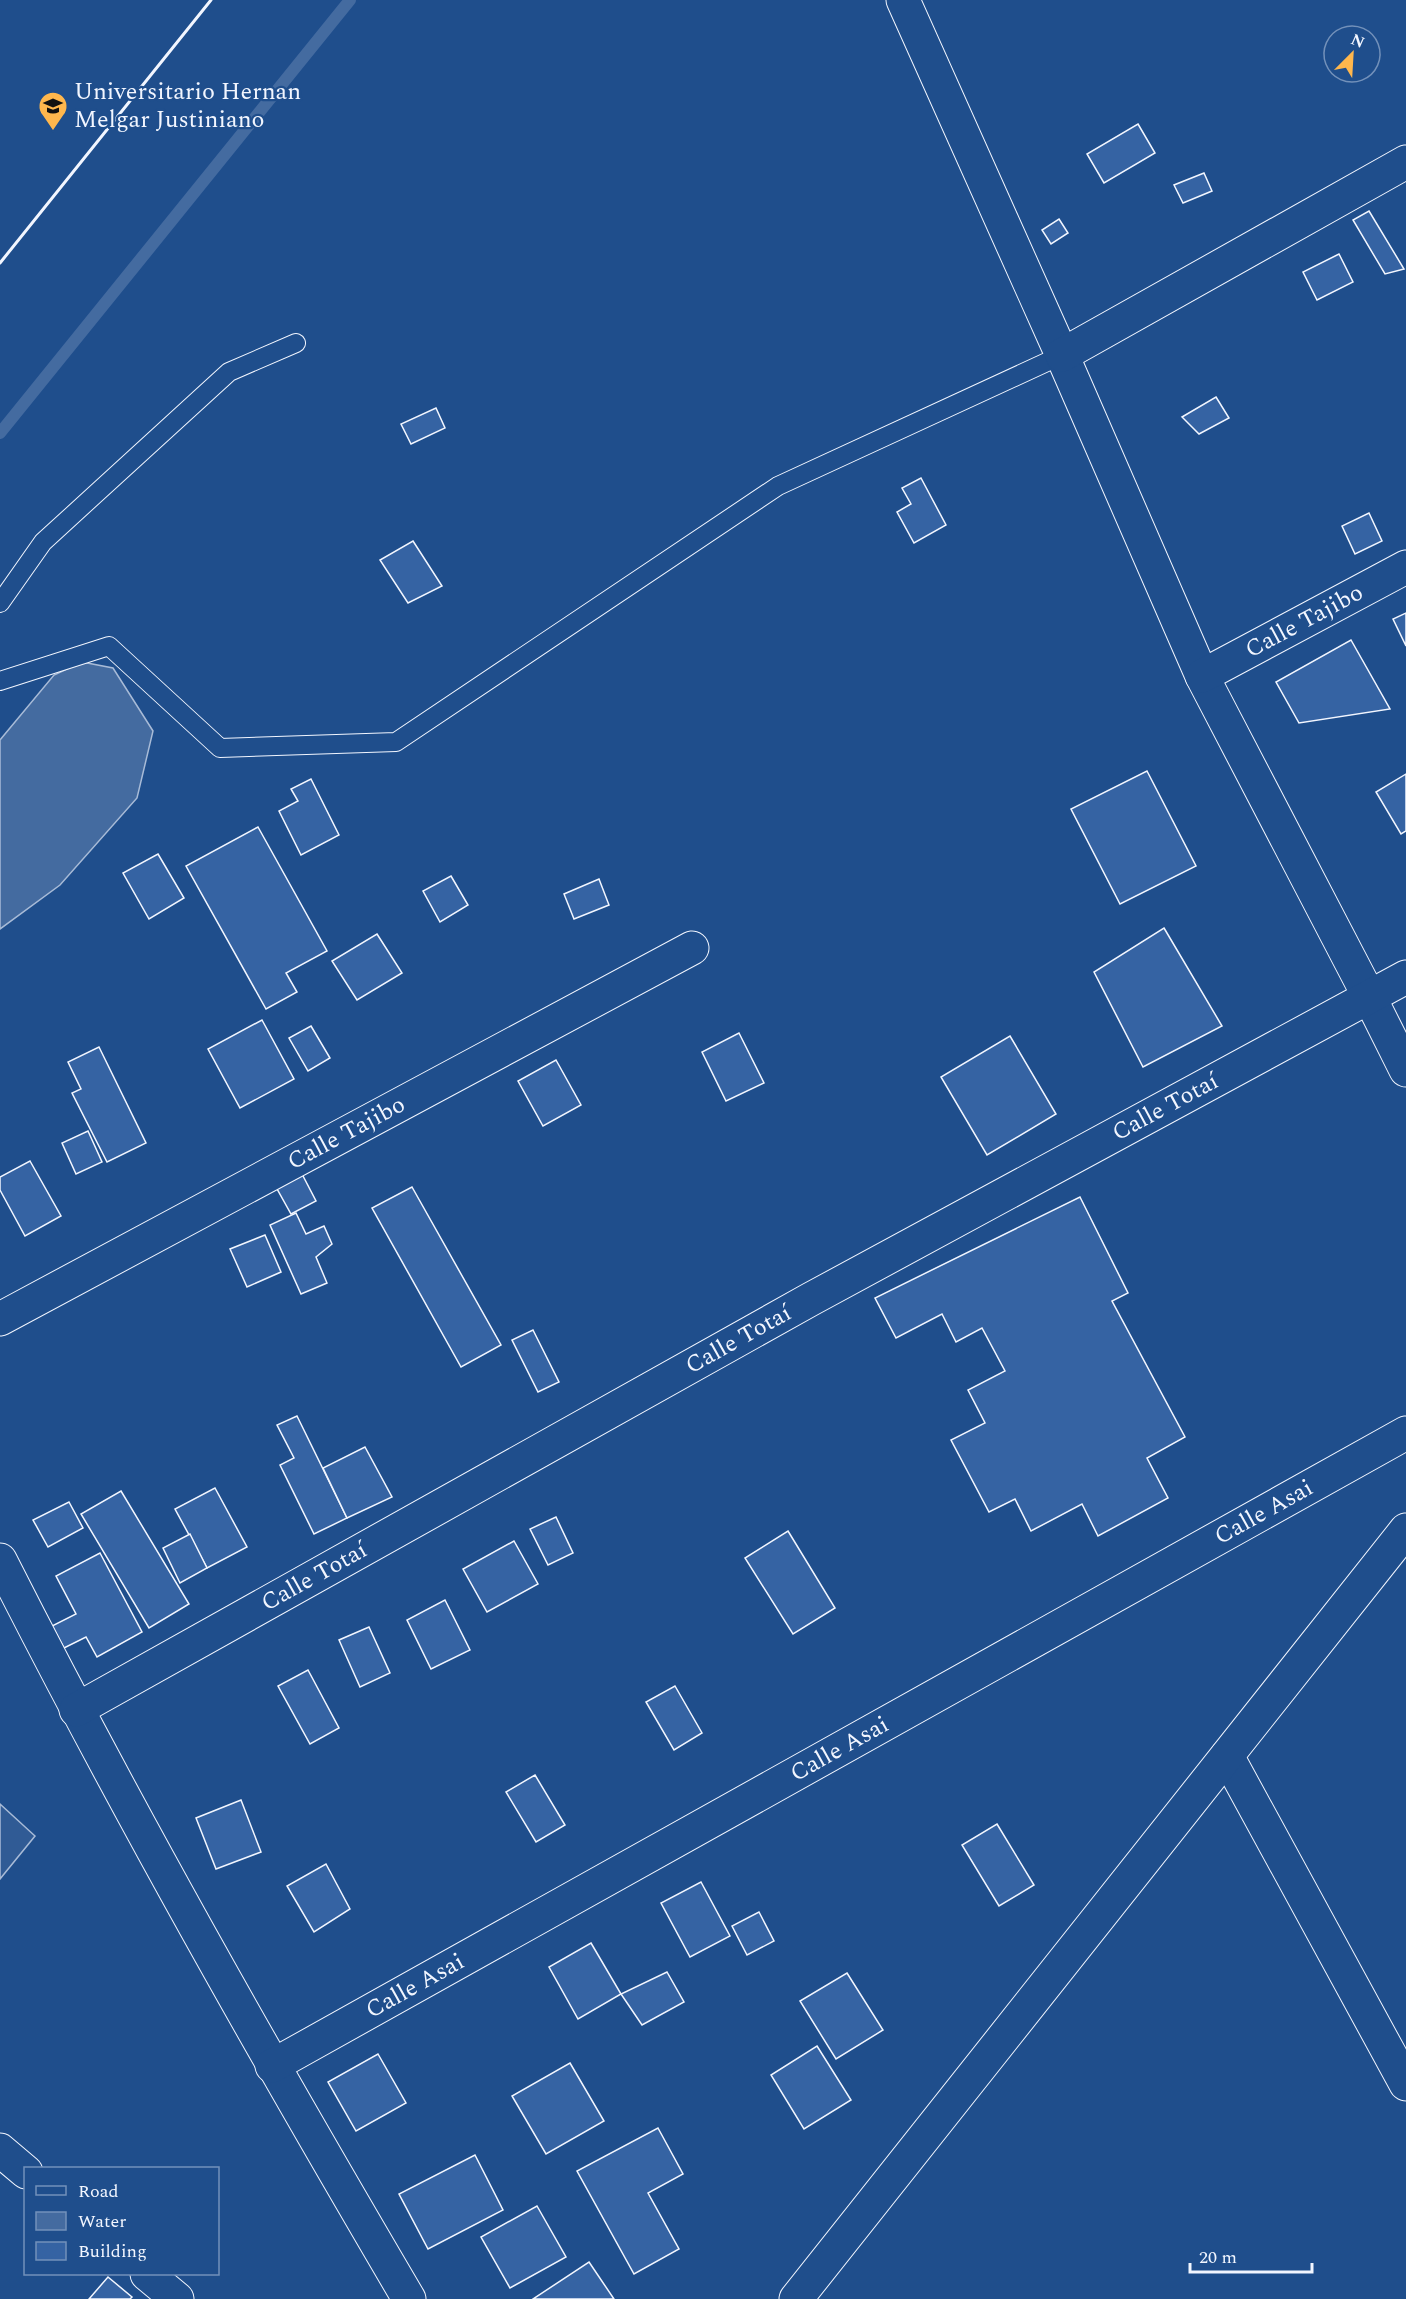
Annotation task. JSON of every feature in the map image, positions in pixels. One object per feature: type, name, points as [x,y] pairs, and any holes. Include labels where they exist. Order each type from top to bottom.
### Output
[{"type":"street","points":[[903,0],[1062,355],[1202,676],[1406,1070]]},
{"type":"street","points":[[1062,355],[1406,162]]},
{"type":"street","name":"Calle Tajibo","points":[[1202,676],[1406,567]]},
{"type":"street","name":"Calle Tajibo","points":[[0,1318],[692,948]]},
{"type":"street","name":"Calle Totaí","points":[[76,1710],[811,1299],[1406,977]]},
{"type":"street","name":"Calle Asai","points":[[272,2066],[1406,1433]]},
{"type":"street","points":[[796,2299],[1406,1530]]},
{"type":"street","points":[[0,1560],[76,1710],[272,2066],[409,2299]]},
{"type":"street","points":[[1227,1756],[1406,2084]]},
{"type":"street","points":[[0,2150],[24,2170]]},
{"type":"street","points":[[148,2275],[177,2299]]},
{"type":"lane","points":[[0,603],[43,543],[229,372],[296,343]]},
{"type":"lane","points":[[0,681],[109,646],[220,748],[396,742],[778,486],[1062,355]]},
{"type":"shaded area","points":[[0,1804],[35,1836],[0,1879]]},
{"type":"water","points":[[82,662],[113,668],[153,731],[137,798],[60,885],[0,929],[0,740],[54,675]]},
{"type":"building","points":[[1138,124],[1155,153],[1104,183],[1087,154]]},
{"type":"building","points":[[1204,173],[1212,191],[1183,203],[1174,185]]},
{"type":"building","points":[[1369,211],[1404,269],[1385,274],[1353,220]]},
{"type":"building","points":[[1059,219],[1068,233],[1051,244],[1042,230]]},
{"type":"building","points":[[1339,254],[1353,282],[1317,300],[1303,272]]},
{"type":"building","points":[[1216,397],[1229,418],[1199,434],[1182,417]]},
{"type":"building","points":[[436,408],[445,428],[411,444],[401,424]]},
{"type":"building","points":[[921,478],[946,525],[914,543],[897,512],[911,504],[902,488]]},
{"type":"building","points":[[1369,513],[1382,541],[1355,554],[1342,526]]},
{"type":"building","points":[[413,541],[442,586],[408,603],[380,560]]},
{"type":"building","points":[[1406,613],[1406,646],[1393,619]]},
{"type":"building","points":[[1351,640],[1390,709],[1299,723],[1276,682]]},
{"type":"building","points":[[1147,771],[1196,866],[1120,904],[1071,809]]},
{"type":"building","points":[[1406,774],[1406,831],[1401,834],[1376,792]]},
{"type":"building","points":[[311,779],[339,835],[301,855],[279,811],[298,801],[291,789]]},
{"type":"building","points":[[258,827],[327,951],[286,973],[297,992],[266,1009],[186,866]]},
{"type":"building","points":[[158,854],[184,898],[149,919],[123,873]]},
{"type":"building","points":[[451,876],[468,905],[440,922],[423,891]]},
{"type":"building","points":[[599,879],[609,905],[574,919],[564,894]]},
{"type":"building","points":[[1164,928],[1222,1026],[1143,1067],[1094,972]]},
{"type":"building","points":[[377,934],[402,973],[357,1000],[332,961]]},
{"type":"building","points":[[262,1020],[294,1079],[240,1108],[208,1049]]},
{"type":"building","points":[[311,1026],[330,1058],[308,1071],[289,1038]]},
{"type":"building","points":[[739,1033],[764,1083],[726,1101],[702,1052]]},
{"type":"building","points":[[1010,1036],[1056,1114],[987,1155],[941,1077]]},
{"type":"building","points":[[99,1047],[146,1143],[107,1162],[72,1093],[81,1089],[68,1062]]},
{"type":"building","points":[[556,1060],[581,1105],[543,1126],[518,1081]]},
{"type":"building","points":[[88,1131],[102,1162],[76,1174],[62,1143]]},
{"type":"building","points":[[30,1161],[61,1216],[25,1236],[0,1190],[0,1177]]},
{"type":"building","points":[[302,1174],[316,1201],[291,1214],[276,1187]]},
{"type":"building","points":[[412,1187],[501,1345],[461,1367],[372,1208]]},
{"type":"building","points":[[1080,1197],[1128,1293],[1112,1301],[1185,1437],[1147,1458],[1168,1498],[1098,1536],[1082,1504],[1031,1531],[1015,1499],[989,1512],[951,1440],[985,1423],[968,1390],[1005,1371],[982,1328],[956,1342],[942,1314],[896,1338],[875,1298]]},
{"type":"building","points":[[296,1213],[306,1234],[324,1226],[332,1244],[316,1257],[327,1283],[301,1294],[270,1225]]},
{"type":"building","points":[[265,1235],[281,1272],[247,1287],[230,1249]]},
{"type":"building","points":[[533,1330],[559,1382],[538,1392],[512,1340]]},
{"type":"building","points":[[297,1416],[347,1518],[314,1534],[280,1465],[294,1458],[277,1425]]},
{"type":"building","points":[[365,1447],[392,1497],[347,1518],[323,1468]]},
{"type":"building","points":[[215,1488],[247,1547],[207,1568],[175,1509]]},
{"type":"building","points":[[121,1491],[189,1604],[149,1628],[81,1514]]},
{"type":"building","points":[[69,1502],[83,1528],[48,1547],[33,1520]]},
{"type":"building","points":[[556,1517],[573,1553],[548,1565],[530,1529]]},
{"type":"building","points":[[788,1531],[835,1608],[793,1634],[745,1558]]},
{"type":"building","points":[[190,1534],[207,1568],[180,1583],[163,1548]]},
{"type":"building","points":[[514,1541],[538,1584],[487,1612],[463,1569]]},
{"type":"building","points":[[100,1553],[142,1632],[97,1657],[86,1637],[64,1648],[52,1626],[76,1614],[56,1576]]},
{"type":"building","points":[[445,1600],[470,1650],[431,1669],[407,1620]]},
{"type":"building","points":[[369,1627],[390,1673],[360,1687],[339,1640]]},
{"type":"building","points":[[308,1670],[339,1728],[310,1744],[278,1686]]},
{"type":"building","points":[[675,1686],[702,1733],[674,1750],[646,1702]]},
{"type":"building","points":[[535,1775],[565,1825],[536,1842],[506,1792]]},
{"type":"building","points":[[241,1800],[261,1852],[216,1869],[196,1818]]},
{"type":"building","points":[[997,1824],[1034,1885],[999,1906],[962,1845]]},
{"type":"building","points":[[326,1864],[350,1909],[314,1932],[287,1886]]},
{"type":"building","points":[[701,1882],[730,1936],[690,1957],[661,1903]]},
{"type":"building","points":[[759,1912],[774,1941],[747,1955],[732,1926]]},
{"type":"building","points":[[591,1943],[621,1994],[578,2019],[549,1967]]},
{"type":"building","points":[[667,1972],[684,2002],[642,2025],[621,1994]]},
{"type":"building","points":[[847,1973],[883,2030],[836,2059],[800,2001]]},
{"type":"building","points":[[817,2046],[851,2100],[804,2129],[771,2075]]},
{"type":"building","points":[[378,2054],[406,2103],[356,2131],[328,2082]]},
{"type":"building","points":[[570,2063],[604,2121],[546,2154],[512,2096]]},
{"type":"building","points":[[658,2128],[683,2174],[648,2193],[679,2249],[634,2274],[577,2171]]},
{"type":"building","points":[[475,2155],[503,2210],[428,2249],[399,2194]]},
{"type":"building","points":[[537,2206],[566,2257],[510,2288],[481,2237]]},
{"type":"building","points":[[589,2262],[614,2299],[533,2299]]},
{"type":"building","points":[[108,2277],[132,2297],[130,2299],[89,2299]]},
{"type":"waterway","points":[[0,433],[350,0]]},
{"type":"wall","points":[[0,263],[211,0]]},
{"type":"place","name":"Universitario Hernan Melgar Justiniano","points":[[53,132]]}]
